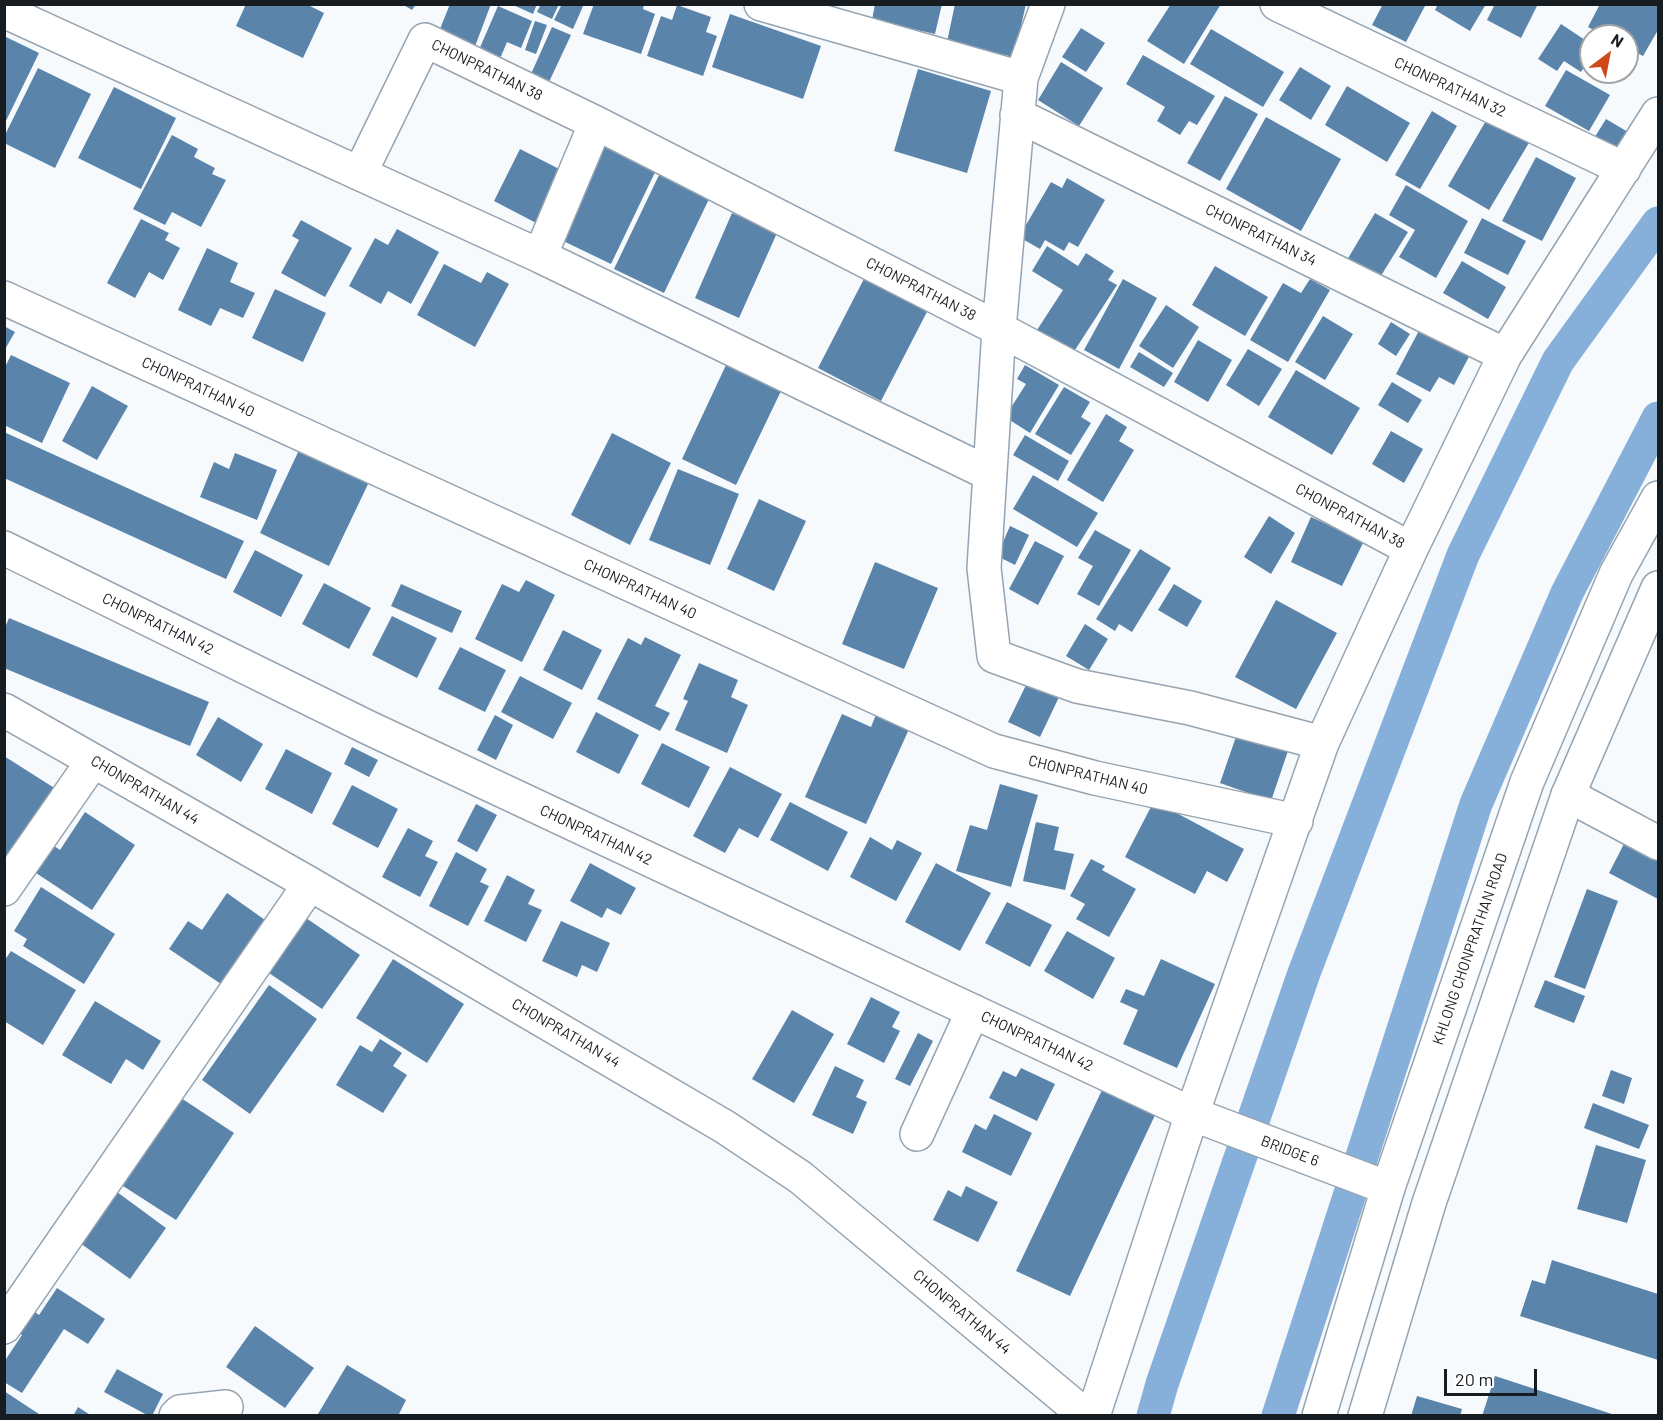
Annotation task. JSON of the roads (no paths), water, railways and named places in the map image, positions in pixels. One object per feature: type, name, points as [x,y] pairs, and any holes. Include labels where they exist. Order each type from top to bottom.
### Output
[{"type":"street","points":[[761,4],[838,15],[1021,78]]},
{"type":"street","points":[[1048,4],[1021,78],[999,329],[984,568],[994,656],[1077,686],[1190,708],[1322,743]]},
{"type":"street","name":"CHONPRATHAN 32","points":[[1277,4],[1624,170]]},
{"type":"street","points":[[4,12],[540,256],[990,474]]},
{"type":"street","name":"CHONPRATHAN 38","points":[[360,173],[424,40],[596,123],[999,329],[1412,549]]},
{"type":"street","points":[[1093,1416],[1192,1114],[1322,743],[1504,354],[1659,114]]},
{"type":"street","name":"CHONPRATHAN 34","points":[[1017,115],[1504,354]]},
{"type":"street","points":[[540,256],[596,123]]},
{"type":"street","name":"CHONPRATHAN 40","points":[[4,298],[994,751],[1095,778],[1296,821]]},
{"type":"street","name":"KHLONG CHONPRATHAN ROAD","points":[[1319,1416],[1388,1188],[1527,782],[1616,574],[1659,498]]},
{"type":"street","name":"CHONPRATHAN 42","points":[[4,548],[368,728],[1192,1114]]},
{"type":"street","points":[[1365,1416],[1429,1203],[1568,795],[1659,588]]},
{"type":"street","name":"CHONPRATHAN 44","points":[[4,710],[310,884],[696,1109],[800,1177],[1086,1416]]},
{"type":"street","points":[[4,889],[93,761]]},
{"type":"street","points":[[1568,795],[1659,843]]},
{"type":"street","points":[[4,1327],[310,884]]},
{"type":"street","points":[[917,1134],[973,1011]]},
{"type":"street","name":"BRIDGE 6","points":[[1192,1114],[1429,1203]]},
{"type":"street","points":[[176,1416],[180,1412],[226,1407]]},
{"type":"waterway","points":[[1153,1416],[1162,1384],[1304,973],[1463,555],[1558,361],[1658,223]]},
{"type":"waterway","points":[[1278,1416],[1476,804],[1567,593],[1658,418]]}]
